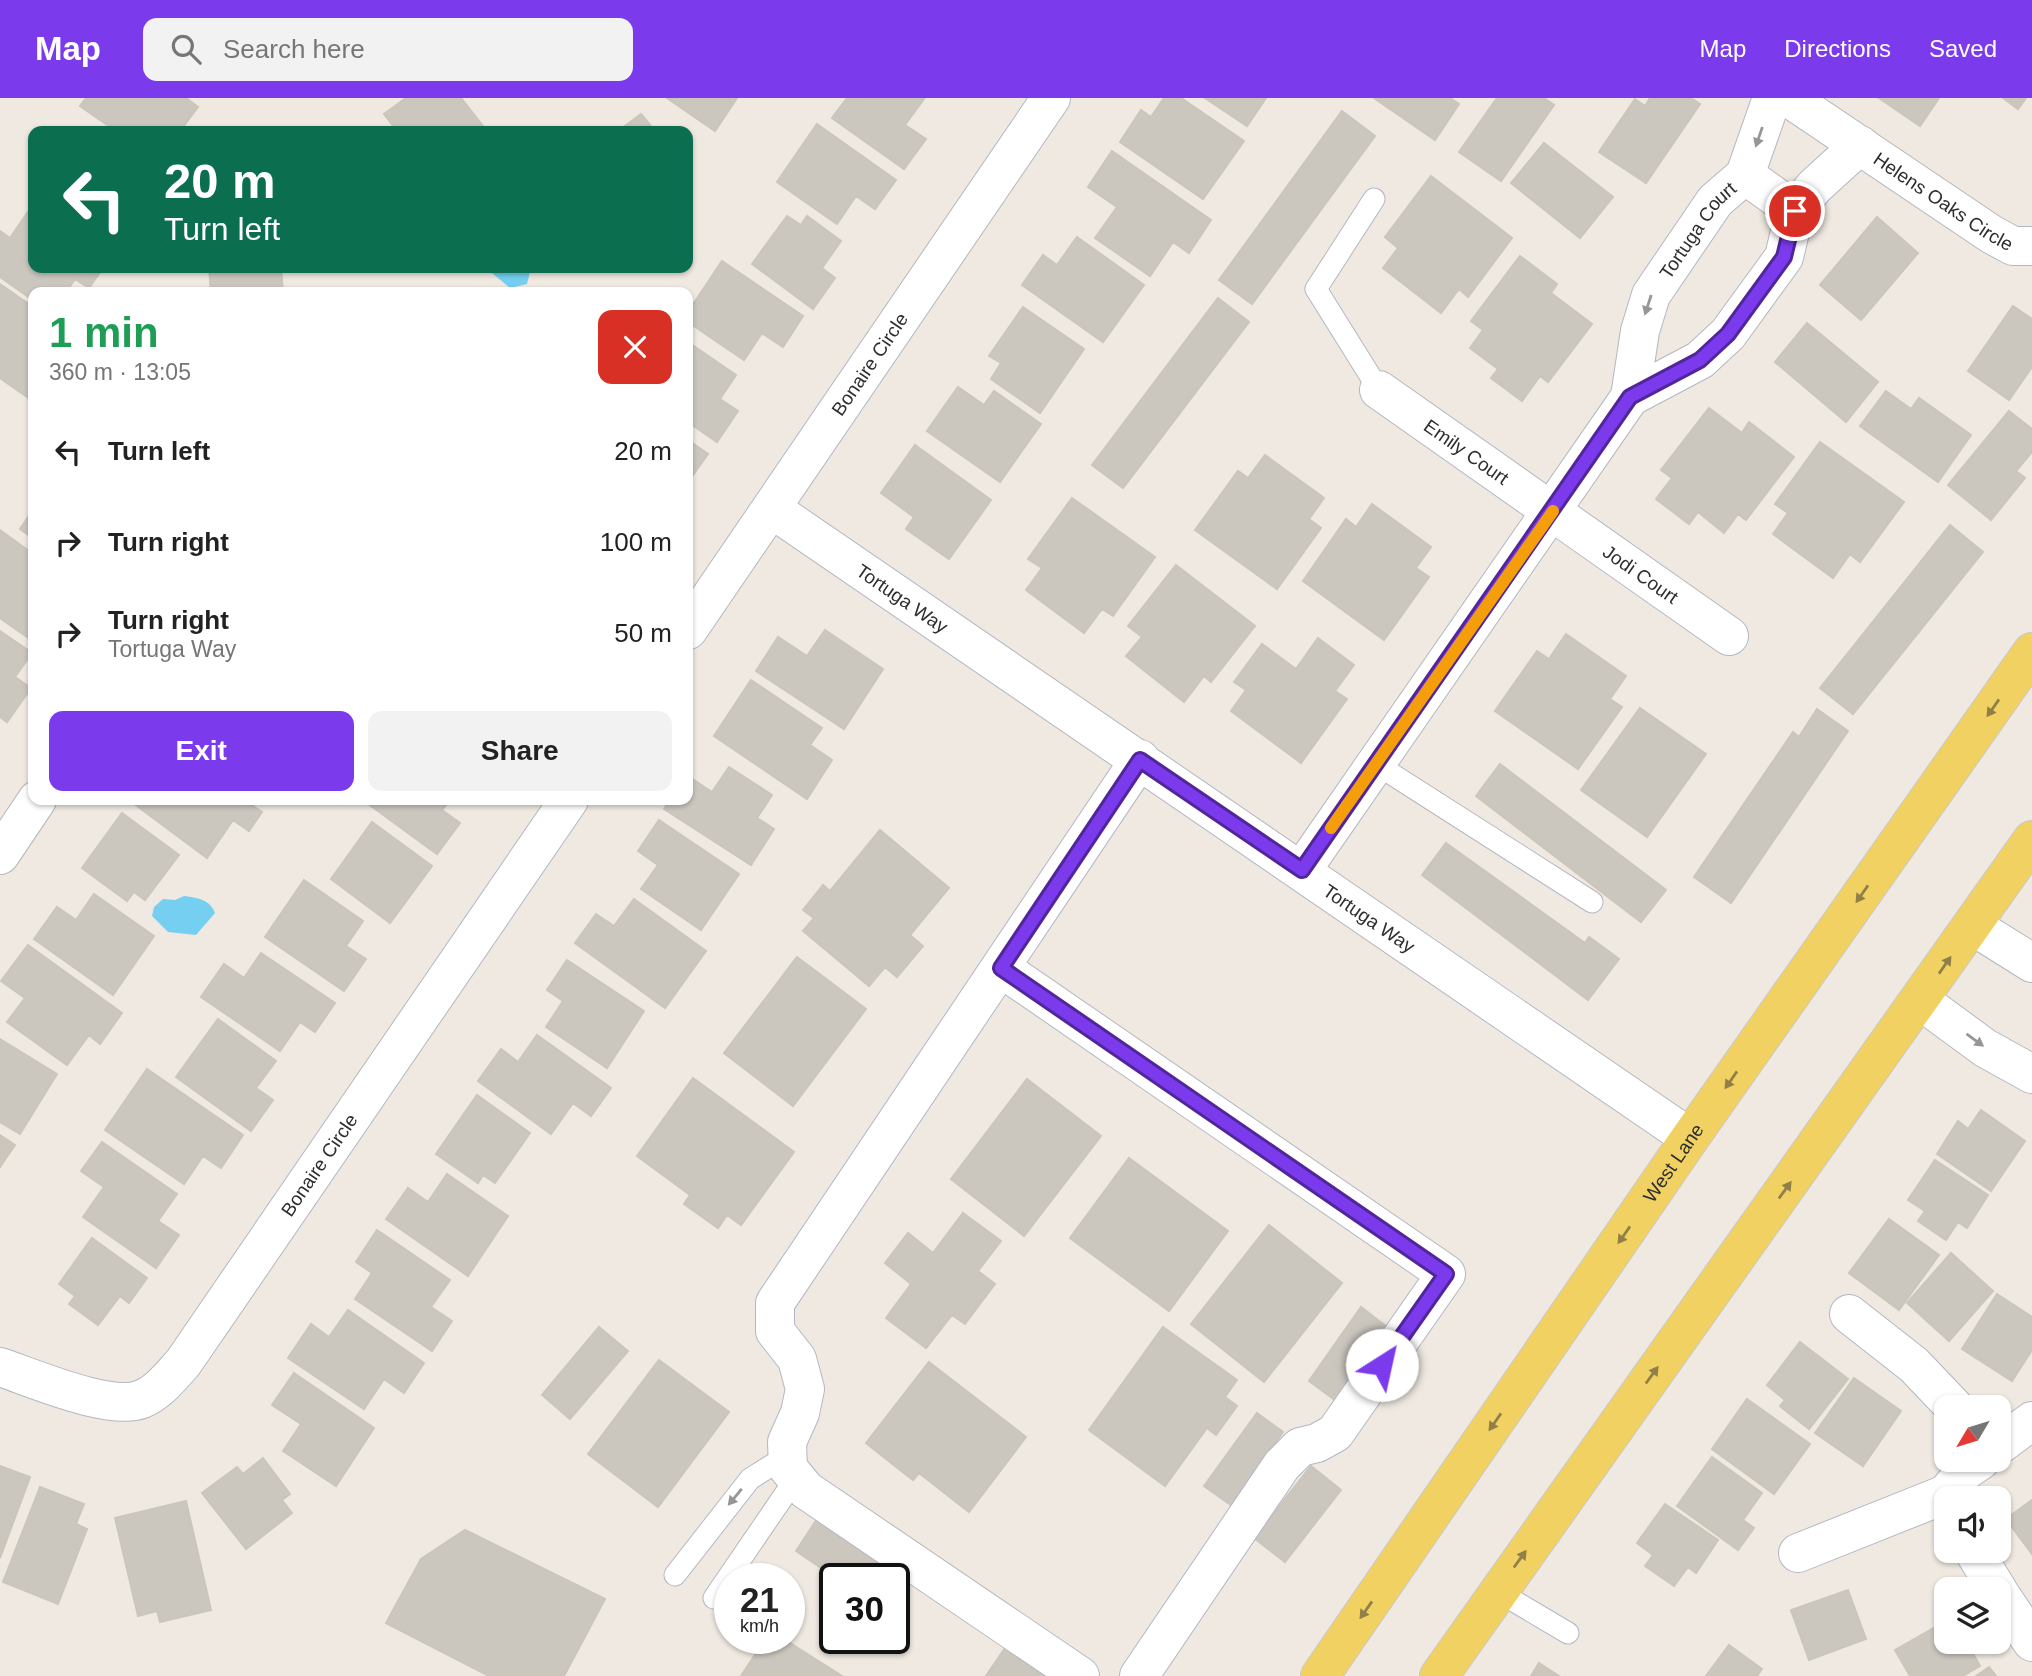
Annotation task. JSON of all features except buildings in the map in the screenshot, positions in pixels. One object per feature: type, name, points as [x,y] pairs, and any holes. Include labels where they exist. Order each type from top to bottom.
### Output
[{"type":"main road","name":"West Lane","points":[[1322,1675],[1690,1138],[2032,652]]},
{"type":"main road","points":[[1439,1676],[2032,840]]},
{"type":"street","name":"Bonaire Circle","points":[[693,623],[1051,98]]},
{"type":"street","points":[[1745,175],[1772,98]]},
{"type":"street","name":"Helens Oaks Circle","points":[[1790,98],[1991,234],[2013,246],[2032,246]]},
{"type":"street","name":"Helens Oaks Circle","points":[[1795,211],[1814,187],[1860,145]]},
{"type":"street","name":"Tortuga Court","points":[[1302,870],[1553,512],[1630,397],[1640,331],[1651,295],[1715,201],[1745,175],[1795,211],[1784,257],[1728,334],[1700,360],[1630,397]]},
{"type":"street","name":"Emily Court","points":[[1379,390],[1553,512]]},
{"type":"street","name":"Tortuga Way","points":[[772,509],[1690,1138]]},
{"type":"street","name":"Jodi Court","points":[[1553,512],[1729,636]]},
{"type":"street","points":[[1080,1676],[806,1490],[792,1466],[787,1442],[800,1413],[805,1389],[797,1359],[775,1331],[775,1303],[1140,760]]},
{"type":"street","points":[[0,855],[34,805]]},
{"type":"street","name":"Bonaire Circle","points":[[0,1367],[117,1402],[141,1400],[161,1386],[183,1363],[566,805]]},
{"type":"street","points":[[1973,926],[2032,963]]},
{"type":"street","points":[[1001,968],[1446,1274],[1335,1433],[1317,1443],[1300,1447],[1282,1465],[1139,1676]]},
{"type":"street","points":[[1920,1000],[1985,1048],[2032,1074]]},
{"type":"street","points":[[1849,1314],[1914,1365],[1943,1395]]},
{"type":"street","points":[[2011,1436],[2032,1421]]},
{"type":"street","points":[[1798,1553],[1934,1501]]},
{"type":"street","points":[[2011,1610],[2032,1642]]},
{"type":"lane","points":[[1374,199],[1316,289],[1379,390]]},
{"type":"lane","points":[[1376,764],[1592,902]]},
{"type":"lane","points":[[675,1575],[750,1479],[792,1466]]},
{"type":"lane","points":[[735,1563],[792,1466]]},
{"type":"lane","points":[[1497,1591],[1568,1633]]},
{"type":"water","points":[[492,273],[530,273],[527,284],[509,287]]},
{"type":"water","points":[[184,896],[206,902],[215,913],[196,935],[168,932],[152,916],[154,907],[163,899],[175,900]]},
{"type":"slow traffic","points":[[1331,828],[1553,511]]},
{"type":"route","points":[[1382,1365],[1446,1274],[1001,968],[1140,760],[1302,870],[1553,512],[1630,397],[1700,360],[1728,334],[1784,257],[1795,211]]}]
